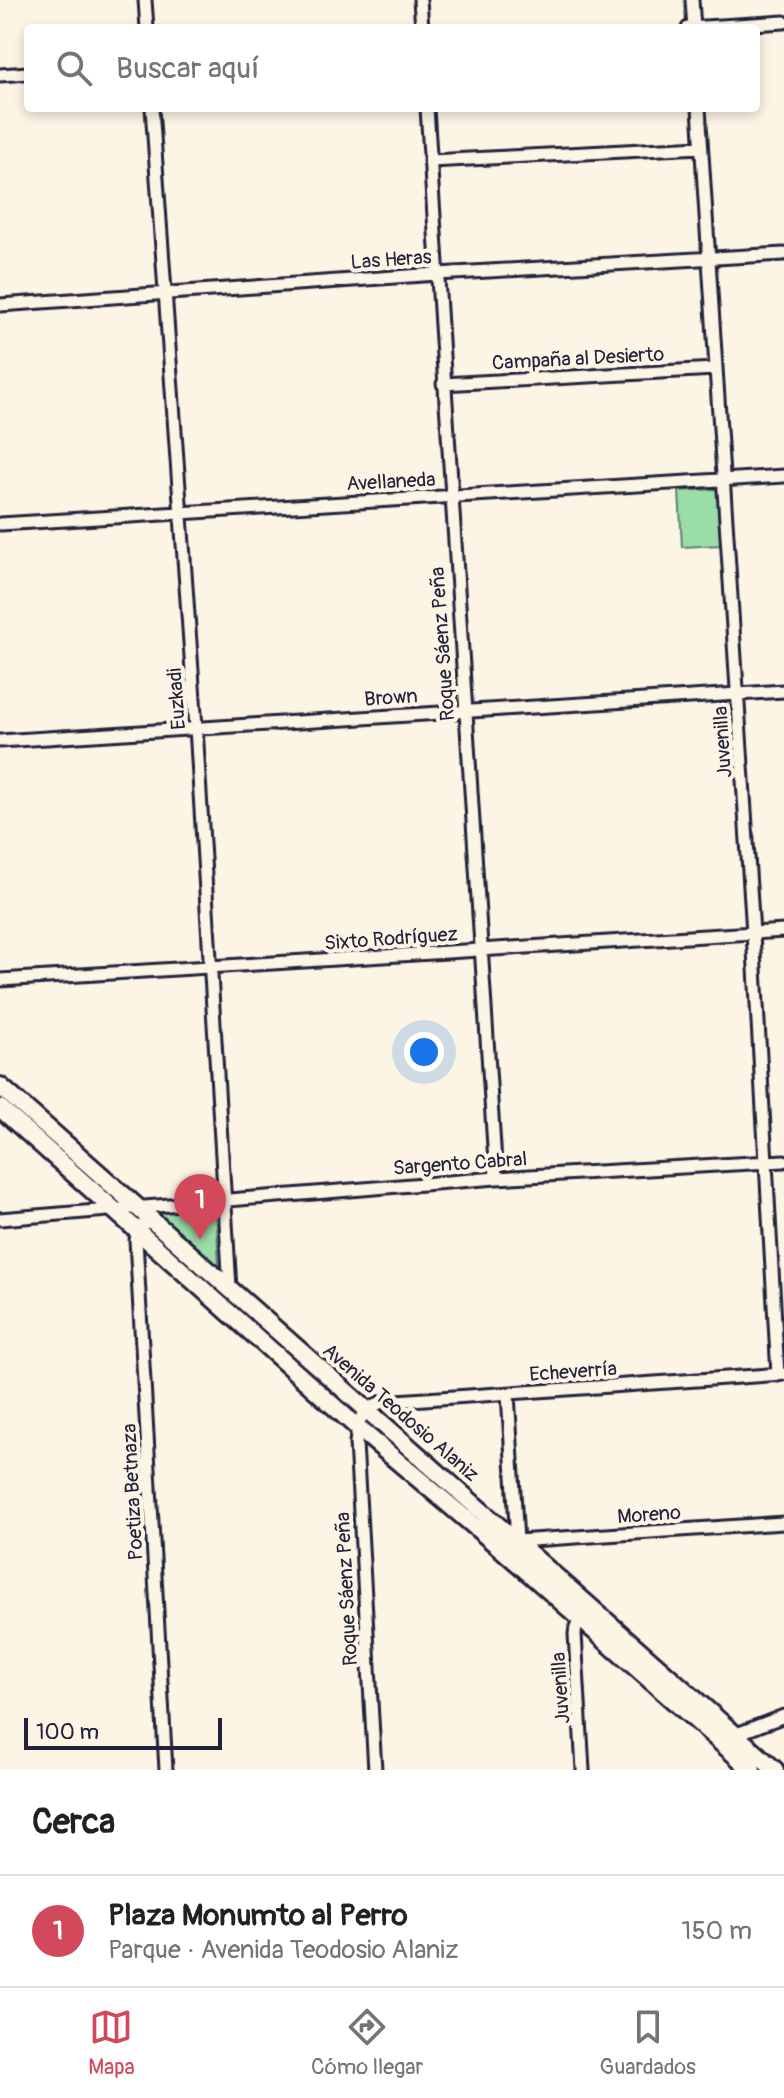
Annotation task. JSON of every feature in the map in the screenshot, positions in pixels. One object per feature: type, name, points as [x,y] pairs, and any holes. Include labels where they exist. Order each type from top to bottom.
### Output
[{"type":"main road","name":"Avenida Teodosio Alaniz","points":[[0,1086],[10,1110],[138,1232],[357,1427],[511,1547]]},
{"type":"main road","name":"Avenida Teodosio Alaniz","points":[[10,1110],[144,1212],[366,1408],[586,1614],[729,1738],[775,1770]]},
{"type":"main road","name":"Avenida Teodosio Alaniz","points":[[729,1738],[752,1770]]},
{"type":"street","points":[[145,0],[147,24]]},
{"type":"street","points":[[420,0],[422,24]]},
{"type":"street","points":[[692,0],[694,24]]},
{"type":"street","points":[[754,24],[784,22]]},
{"type":"street","points":[[0,75],[24,73]]},
{"type":"street","name":"Euzkadi","points":[[152,112],[196,727],[230,1288]]},
{"type":"street","name":"Roque Sáenz Peña","points":[[427,112],[496,1178]]},
{"type":"street","name":"Juvenilla","points":[[699,112],[781,1374]]},
{"type":"street","points":[[430,161],[701,147]]},
{"type":"street","name":"Las Heras","points":[[0,305],[437,274],[784,254]]},
{"type":"street","name":"Campaña al Desierto","points":[[443,384],[715,369]]},
{"type":"street","name":"Avellaneda","points":[[0,524],[784,476]]},
{"type":"street","name":"Brown","points":[[0,741],[784,691]]},
{"type":"street","name":"Sixto Rodríguez","points":[[0,980],[784,931]]},
{"type":"street","name":"Sargento Cabral","points":[[0,1219],[114,1209],[144,1212],[224,1199],[496,1178],[784,1161]]},
{"type":"street","points":[[138,1232],[144,1212]]},
{"type":"street","name":"Poetiza Betnaza","points":[[138,1232],[136,1255],[166,1770]]},
{"type":"street","name":"Echeverría","points":[[366,1408],[382,1402],[781,1374]]},
{"type":"street","points":[[508,1394],[511,1547]]},
{"type":"street","name":"Roque Sáenz Peña","points":[[366,1408],[357,1427],[356,1443],[375,1770]]},
{"type":"street","name":"Moreno","points":[[511,1547],[784,1523]]},
{"type":"street","name":"Juvenilla","points":[[583,1770],[575,1634],[586,1614]]},
{"type":"street","points":[[729,1738],[784,1716]]},
{"type":"green space","points":[[717,489],[721,545],[682,547],[679,491]]},
{"type":"green space","points":[[212,1206],[216,1209],[219,1265],[212,1266],[155,1216],[160,1209]]},
{"type":"place","name":"Plaza Monumto al Perro","points":[[200,1240]]}]
